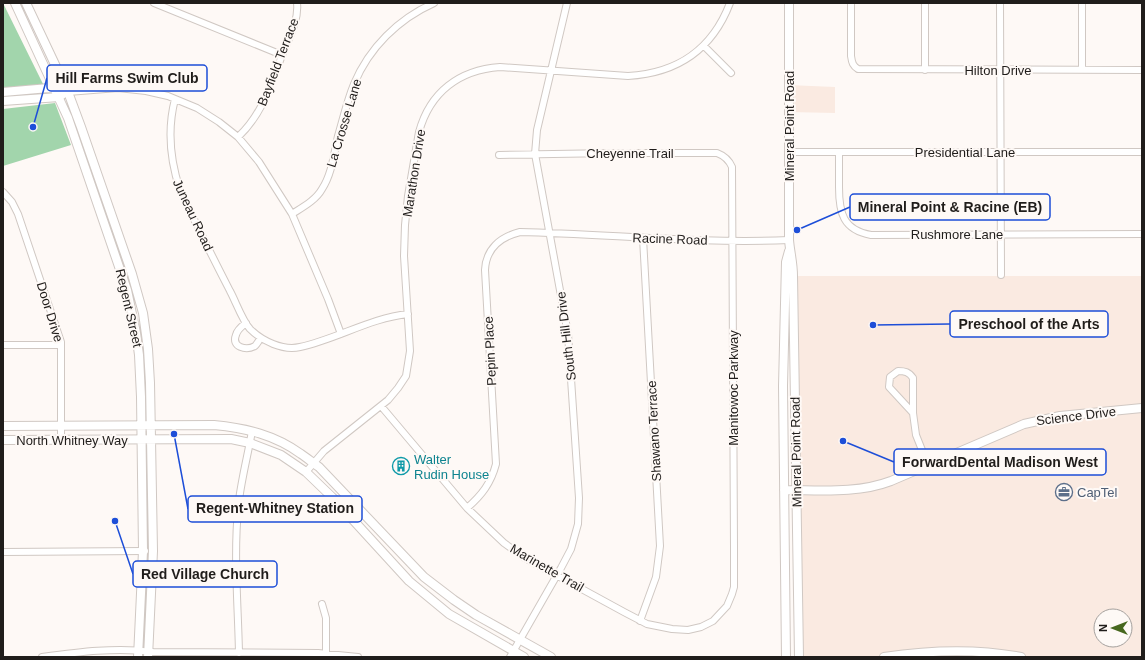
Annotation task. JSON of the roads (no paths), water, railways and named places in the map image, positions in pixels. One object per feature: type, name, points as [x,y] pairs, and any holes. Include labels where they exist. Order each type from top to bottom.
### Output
[{"type":"main road","name":"Regent Street","points":[[15,3],[68,118],[127,290],[136,333],[139,355],[143,551],[138,653]]},
{"type":"main road","name":"Regent Street","points":[[26,3],[68,92],[140,302],[148,349],[151,425],[153,551],[148,654]]},
{"type":"main road","name":"Mineral Point Road","points":[[786,657],[784,326],[786,262],[789,244],[789,3]]},
{"type":"main road","points":[[3,92],[54,88],[68,92]]},
{"type":"main road","points":[[3,101],[59,97],[68,92]]},
{"type":"main road","name":"Mineral Point Road","points":[[789,244],[793,260],[799,657]]},
{"type":"main road","name":"Science Drive","points":[[784,490],[853,490],[871,488],[891,481],[1017,426],[1037,420],[1060,416],[1142,408]]},
{"type":"main road","name":"North Whitney Way","points":[[3,426],[214,425],[252,431],[276,439],[301,453],[318,467],[424,577],[476,615],[551,657]]},
{"type":"main road","name":"North Whitney Way","points":[[3,440],[231,439],[250,442],[281,455],[306,472],[332,497],[409,581],[449,614],[512,654],[524,657]]},
{"type":"main road","points":[[884,657],[955,650],[987,652],[1021,657]]},
{"type":"street","points":[[154,3],[282,55]]},
{"type":"street","name":"Bayfield Terrace","points":[[238,137],[255,118],[267,96],[292,31],[297,12],[297,3]]},
{"type":"street","name":"La Crosse Lane","points":[[292,214],[315,199],[322,190],[326,181],[350,95],[369,56],[392,30],[413,14],[434,3]]},
{"type":"street","name":"South Hill Drive","points":[[512,654],[519,639],[571,549],[578,524],[578,498],[568,334],[535,154],[537,130],[567,3]]},
{"type":"street","name":"Marathon Drive","points":[[306,472],[313,463],[336,442],[381,406],[398,388],[406,376],[410,351],[404,256],[407,211],[419,132],[427,110],[434,101],[454,81],[472,72],[489,68],[500,67],[628,76],[649,74],[678,64],[704,46],[717,28],[730,3]]},
{"type":"street","name":"Hilton Drive","points":[[851,3],[851,56],[854,67],[858,69],[1142,70]]},
{"type":"street","points":[[925,3],[925,70]]},
{"type":"street","points":[[1000,3],[1001,275]]},
{"type":"street","points":[[1082,3],[1082,70]]},
{"type":"street","points":[[704,46],[731,73]]},
{"type":"street","points":[[68,92],[118,88],[146,91],[175,99],[197,108],[238,137],[259,162],[292,214],[342,334]]},
{"type":"street","name":"Juneau Road","points":[[175,99],[171,114],[170,130],[174,174],[187,204],[249,327],[261,338],[279,346],[293,348],[342,334],[390,317],[408,314]]},
{"type":"street","name":"Cheyenne Trail","points":[[499,155],[680,152],[717,153],[723,156]]},
{"type":"street","name":"Presidential Lane","points":[[788,152],[1142,152]]},
{"type":"street","name":"Rushmore Lane","points":[[839,153],[839,202],[841,212],[850,227],[871,235],[1142,234]]},
{"type":"street","name":"Manitowoc Parkway","points":[[716,619],[727,606],[734,587],[732,167],[729,160],[723,156]]},
{"type":"street","name":"Door Drive","points":[[3,192],[12,202],[18,214],[56,324],[61,345],[61,440]]},
{"type":"street","name":"Pepin Place","points":[[467,508],[484,491],[490,481],[496,464],[485,270],[487,259],[494,246],[503,238],[511,234],[520,232],[550,234]]},
{"type":"street","name":"Racine Road","points":[[550,234],[789,244]]},
{"type":"street","name":"Shawano Terrace","points":[[640,621],[656,577],[660,546],[643,238]]},
{"type":"street","points":[[246,322],[235,335],[235,342],[237,345],[244,349],[249,348],[255,345],[261,338]]},
{"type":"street","points":[[3,345],[61,345]]},
{"type":"street","points":[[913,413],[898,396],[891,391],[889,387],[890,377],[898,371],[905,371],[913,378],[913,413],[916,435],[928,465]]},
{"type":"street","name":"Marinette Trail","points":[[381,406],[467,508],[495,535],[525,558],[640,621],[658,627],[688,630],[701,627],[716,619]]},
{"type":"street","points":[[239,653],[237,544],[238,514],[242,483],[252,431]]},
{"type":"street","points":[[3,552],[153,551]]},
{"type":"street","points":[[322,604],[326,618],[326,653]]},
{"type":"street","points":[[42,657],[106,650],[148,654],[326,653],[358,657]]},
{"type":"place","name":"Hill Farms Swim Club","points":[[33,127]]},
{"type":"place","name":"Mineral Point & Racine (EB)","points":[[797,230]]},
{"type":"place","name":"Preschool of the Arts","points":[[873,325]]},
{"type":"place","name":"Regent-Whitney Station","points":[[174,434]]},
{"type":"place","name":"ForwardDental Madison West","points":[[843,441]]},
{"type":"place","name":"Walter Rudin House","points":[[401,466]]},
{"type":"place","name":"CapTel","points":[[1064,492]]},
{"type":"place","name":"Red Village Church","points":[[115,521]]}]
